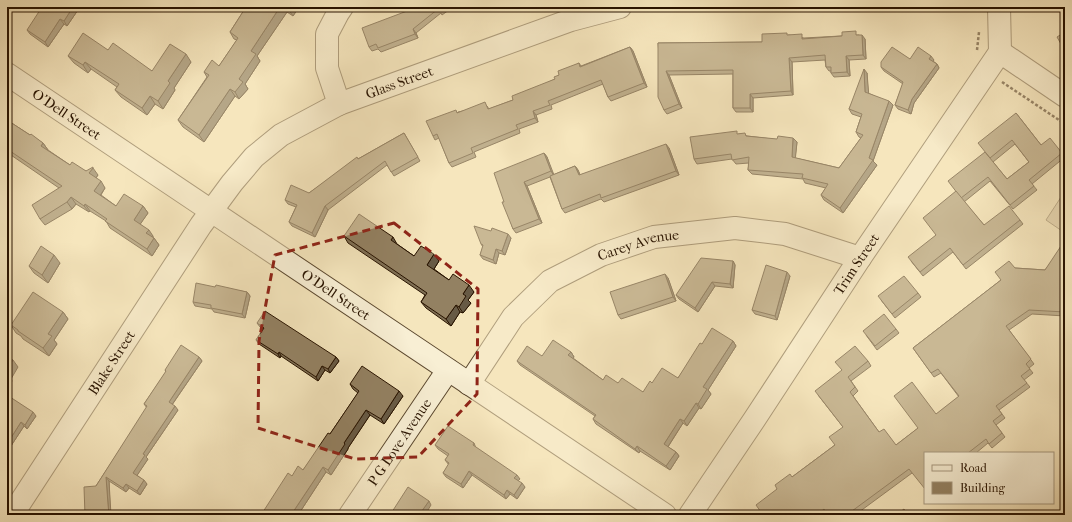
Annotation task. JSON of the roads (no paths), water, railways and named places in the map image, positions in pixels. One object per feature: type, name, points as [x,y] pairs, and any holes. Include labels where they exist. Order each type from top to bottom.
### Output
[{"type":"street","points":[[339,104],[327,68],[327,34],[342,7]]},
{"type":"street","name":"Glass Street","points":[[211,211],[254,157],[281,135],[339,104],[571,20],[620,7]]},
{"type":"street","points":[[999,7],[1000,52],[1065,96]]},
{"type":"street","name":"Trim Street","points":[[690,515],[860,258],[1000,52]]},
{"type":"street","name":"O'Dell Street","points":[[7,74],[665,515]]},
{"type":"street","name":"Blake Street","points":[[12,515],[197,230],[211,211]]},
{"type":"street","name":"Carey Avenue","points":[[469,384],[513,317],[550,281],[601,255],[654,237],[735,228],[785,234],[860,258]]},
{"type":"street","name":"P G Love Avenue","points":[[350,515],[448,370]]}]
